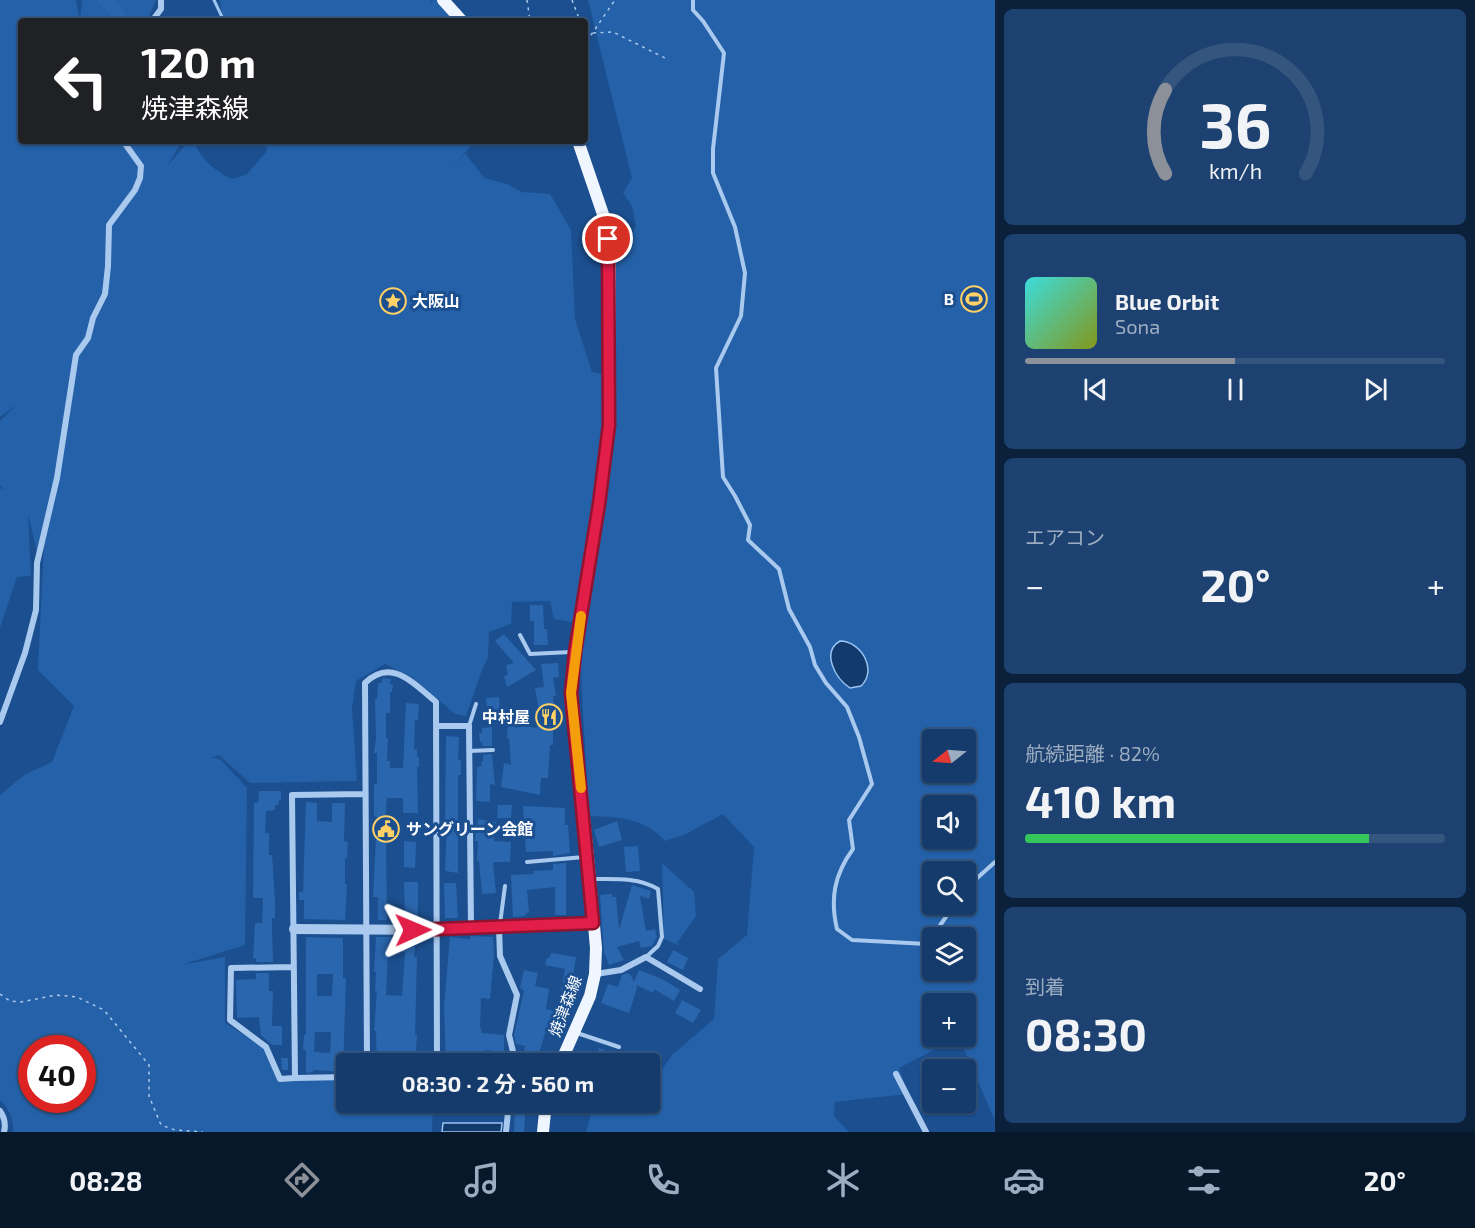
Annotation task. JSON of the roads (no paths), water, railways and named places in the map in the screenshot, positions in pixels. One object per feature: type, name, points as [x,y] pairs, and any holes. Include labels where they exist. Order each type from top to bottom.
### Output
[{"type":"main road","points":[[443,0],[459,18]]},
{"type":"main road","name":"焼津森線","points":[[565,1053],[590,996],[595,974],[596,948],[571,693],[609,425],[610,248],[606,223],[579,144]]},
{"type":"main road","points":[[543,1132],[545,1113]]},
{"type":"street","points":[[154,18],[161,9],[161,0]]},
{"type":"street","points":[[0,722],[25,653],[36,610],[37,563],[57,478],[76,356],[88,338],[93,318],[105,294],[109,225],[141,178],[141,166],[125,144]]},
{"type":"street","points":[[367,1053],[365,683],[374,674],[387,670],[405,676],[436,702],[437,1053]]},
{"type":"street","points":[[437,726],[469,726],[471,928]]},
{"type":"street","points":[[295,1078],[292,795],[365,794]]},
{"type":"street","points":[[294,930],[437,930],[593,923]]},
{"type":"street","points":[[500,928],[500,956],[517,995],[509,1035],[513,1053]]},
{"type":"street","points":[[595,974],[621,970],[646,957],[700,989]]},
{"type":"street","points":[[293,967],[231,968],[230,1020],[266,1047],[280,1079],[336,1077]]},
{"type":"street","points":[[896,1074],[926,1132]]},
{"type":"street","points":[[0,1111],[4,1116],[6,1126],[4,1132]]},
{"type":"street","points":[[506,1132],[508,1113]]},
{"type":"lane","points":[[693,0],[693,10],[724,53],[713,149],[713,174],[735,227],[745,273],[741,316],[716,368],[723,477],[750,525],[748,540],[779,569],[789,609],[810,647],[815,665],[826,683],[847,707],[859,737],[872,784],[849,820],[853,849],[843,862],[836,879],[833,912],[837,929],[852,940],[927,944],[947,915]]},
{"type":"lane","points":[[520,635],[530,654],[575,652]]},
{"type":"lane","points":[[469,726],[476,704]]},
{"type":"lane","points":[[469,751],[493,750]]},
{"type":"lane","points":[[527,862],[588,857]]},
{"type":"lane","points":[[976,879],[995,862]]},
{"type":"lane","points":[[590,879],[624,878],[658,889],[662,937],[658,946],[646,957]]},
{"type":"lane","points":[[500,928],[505,885]]},
{"type":"lane","points":[[574,1032],[619,1047]]},
{"type":"waterway","points":[[214,0],[223,18]]},
{"type":"place","name":"B","points":[[974,299]]},
{"type":"place","name":"大阪山","points":[[393,301]]},
{"type":"place","name":"中村屋","points":[[549,717]]},
{"type":"place","name":"サングリーン会館","points":[[386,829]]}]
